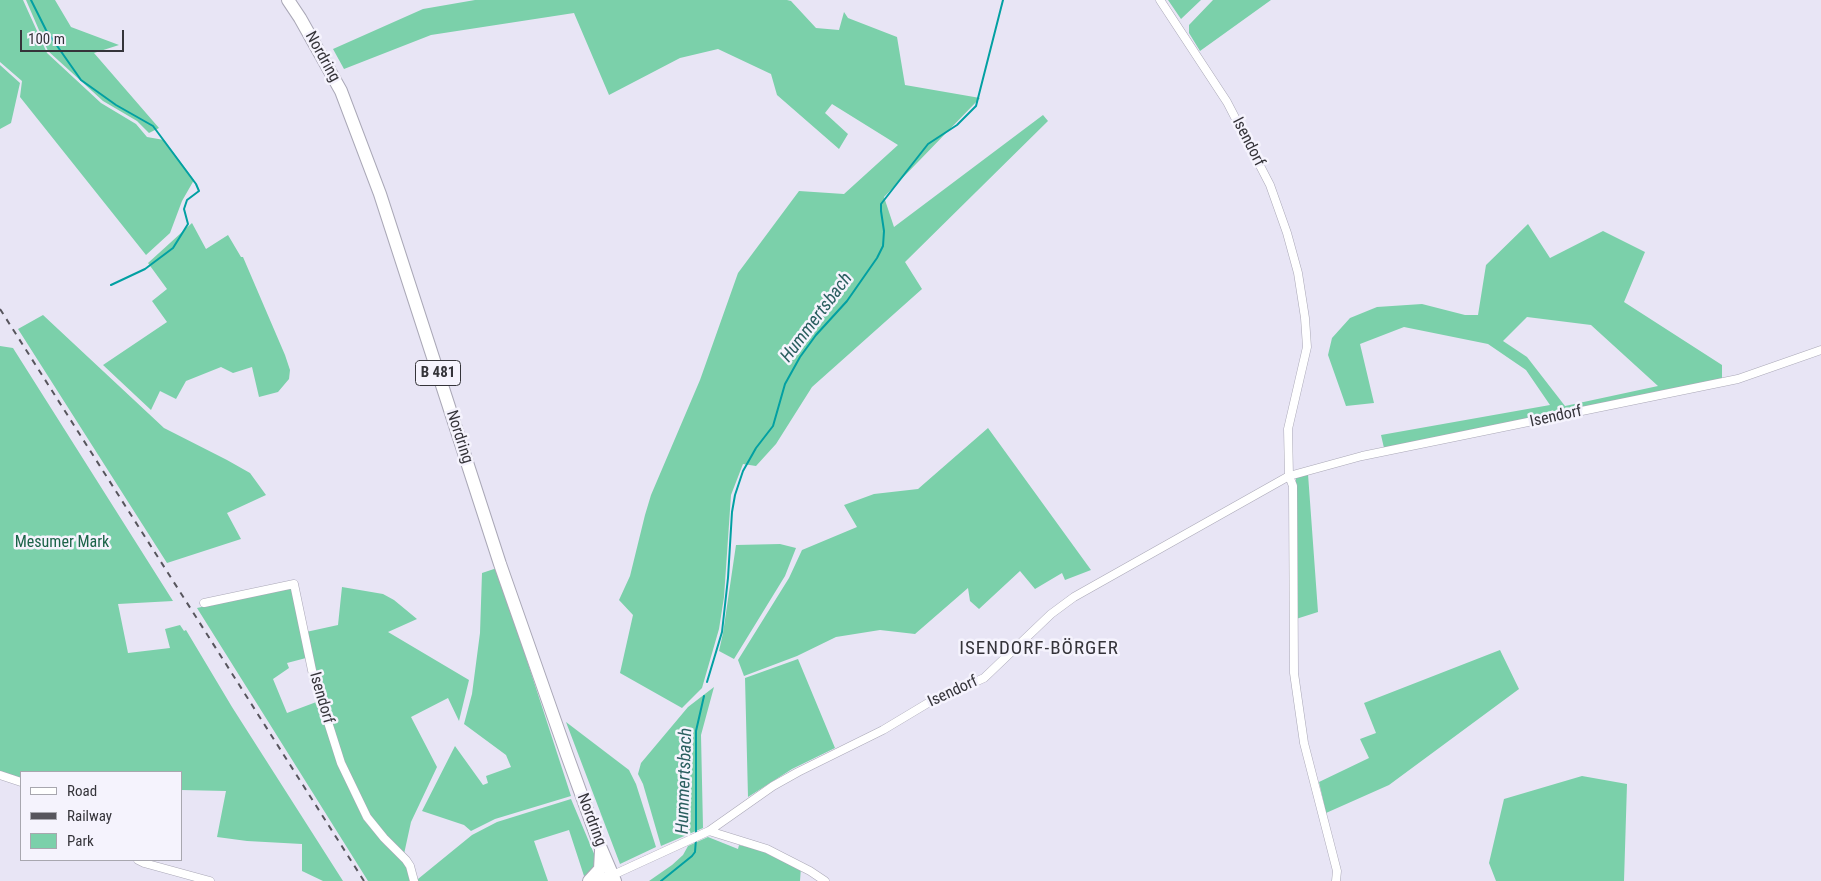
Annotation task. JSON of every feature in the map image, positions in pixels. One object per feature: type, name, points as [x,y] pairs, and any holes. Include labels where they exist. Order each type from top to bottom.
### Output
[{"type":"main road","name":"Nordring","points":[[288,0],[341,91],[380,194],[500,564],[600,846],[614,878]]},
{"type":"main road","points":[[589,881],[600,869],[600,846]]},
{"type":"street","name":"Isendorf","points":[[1160,0],[1227,102],[1270,186],[1287,233],[1298,273],[1306,318],[1307,347],[1288,429],[1289,476],[1293,486],[1294,674],[1304,743],[1337,871],[1336,881]]},
{"type":"street","name":"Isendorf","points":[[595,881],[614,878],[705,833],[798,772],[883,730],[928,702],[984,678],[1051,614],[1074,597],[1289,476],[1362,456],[1738,379],[1821,350]]},
{"type":"street","name":"Isendorf","points":[[204,603],[294,584],[314,675],[341,764],[367,817],[384,838],[406,860],[410,866],[414,881]]},
{"type":"street","points":[[0,775],[20,782]]},
{"type":"street","points":[[705,833],[767,849],[810,870],[826,881]]},
{"type":"street","points":[[140,861],[210,881]]},
{"type":"green space","points":[[0,0],[23,0],[47,53],[101,103],[136,124],[147,137],[164,140],[194,180],[182,201],[170,233],[146,255],[20,97],[22,81],[0,62]]},
{"type":"green space","points":[[26,0],[55,0],[71,27],[119,45],[94,53],[159,128],[149,133],[137,121],[103,101],[48,51]]},
{"type":"green space","points":[[475,0],[787,0],[791,1],[816,28],[839,30],[844,12],[848,18],[897,37],[905,85],[980,98],[884,197],[894,227],[1043,115],[1048,121],[905,262],[922,289],[812,387],[776,444],[756,466],[743,464],[731,495],[724,597],[719,629],[702,688],[682,708],[620,673],[633,615],[619,600],[630,576],[651,495],[700,380],[738,273],[799,191],[844,194],[898,145],[832,104],[825,113],[848,134],[839,149],[777,95],[771,74],[718,49],[680,58],[609,95],[574,13],[431,35],[344,69],[333,49],[423,9]]},
{"type":"green space","points":[[1168,0],[1201,0],[1181,19]]},
{"type":"green space","points":[[1213,0],[1271,0],[1200,51],[1189,33],[1189,25]]},
{"type":"green space","points":[[0,65],[20,83],[11,123],[0,129]]},
{"type":"green space","points":[[192,223],[206,249],[228,235],[241,257],[243,257],[285,355],[290,370],[289,379],[278,392],[259,397],[252,367],[233,373],[221,367],[186,381],[176,399],[160,391],[151,410],[103,365],[167,322],[152,301],[167,289],[148,263]]},
{"type":"green space","points":[[1528,224],[1550,258],[1603,231],[1645,252],[1624,302],[1722,365],[1722,382],[1384,448],[1381,435],[1550,405],[1526,370],[1488,344],[1404,327],[1360,344],[1374,403],[1346,406],[1328,355],[1332,338],[1350,318],[1377,307],[1422,304],[1465,315],[1478,315],[1486,265]],"holes":[[[1527,317],[1591,325],[1658,386],[1565,406],[1527,357],[1503,341]]]},
{"type":"green space","points":[[43,315],[164,428],[250,473],[266,495],[227,513],[241,539],[167,563],[18,329]]},
{"type":"green space","name":"Mesumer Mark","points":[[0,346],[13,348],[173,601],[118,604],[128,653],[170,648],[165,629],[180,625],[184,631],[186,630],[232,707],[343,881],[323,881],[302,871],[302,844],[247,841],[217,837],[226,791],[182,790],[182,771],[20,771],[20,779],[0,772]]},
{"type":"green space","points":[[988,428],[1091,570],[1065,580],[1062,573],[1035,589],[1020,571],[979,609],[970,601],[968,588],[915,634],[880,630],[836,637],[797,656],[744,676],[738,660],[789,578],[802,550],[857,527],[844,505],[874,494],[918,489]]},
{"type":"green space","points":[[1308,474],[1318,612],[1296,619],[1296,477]]},
{"type":"green space","points":[[780,544],[796,548],[785,576],[734,659],[719,651],[736,545]]},
{"type":"green space","points":[[497,568],[571,796],[495,819],[471,831],[464,825],[422,811],[455,746],[483,785],[488,783],[486,776],[511,767],[506,755],[464,724],[472,694],[480,633],[482,573]]},
{"type":"green space","points":[[292,587],[306,658],[287,663],[289,668],[273,679],[287,713],[319,701],[338,764],[364,820],[385,845],[404,862],[409,872],[410,881],[368,881],[197,608]]},
{"type":"green space","points":[[342,587],[383,594],[394,600],[417,619],[388,632],[469,680],[459,721],[448,698],[411,717],[437,767],[411,822],[404,854],[368,816],[343,763],[316,676],[306,632],[338,625]]},
{"type":"green space","points":[[1500,650],[1519,689],[1389,785],[1326,813],[1319,782],[1369,758],[1360,739],[1376,733],[1364,703]]},
{"type":"green space","points":[[798,659],[835,748],[792,769],[748,797],[745,678]]},
{"type":"green space","points":[[714,687],[701,735],[703,828],[661,846],[643,784],[638,774],[641,763],[688,707]]},
{"type":"green space","points":[[566,722],[629,770],[636,784],[656,847],[620,864]]},
{"type":"green space","points":[[1582,776],[1627,784],[1624,881],[1496,881],[1489,863],[1504,799]]},
{"type":"green space","points":[[571,799],[595,856],[593,870],[587,875],[584,876],[569,830],[534,841],[548,881],[418,881],[418,879],[472,835],[497,822]]},
{"type":"green space","points":[[708,837],[738,849],[739,845],[765,851],[801,867],[800,881],[649,881],[672,865],[683,855],[688,846]]},
{"type":"waterway","points":[[31,0],[46,30],[81,80],[116,105],[153,126],[196,184],[199,191],[187,200],[184,209],[188,224],[173,248],[145,269],[111,285]]},
{"type":"waterway","name":"Hummertsbach","points":[[707,682],[722,632],[732,512],[735,495],[743,471],[756,448],[773,426],[785,384],[800,357],[816,335],[847,301],[877,258],[883,246],[884,231],[881,204],[928,144],[957,125],[976,106],[1003,0]]},
{"type":"waterway","name":"Hummertsbach","points":[[696,834],[696,731],[704,696]]},
{"type":"waterway","name":"Hummertsbach","points":[[661,881],[692,856],[695,852],[696,839]]},
{"type":"railway","points":[[0,309],[364,881]]},
{"type":"district","name":"ISENDORF-BÖRGER","points":[[1039,649]]}]
